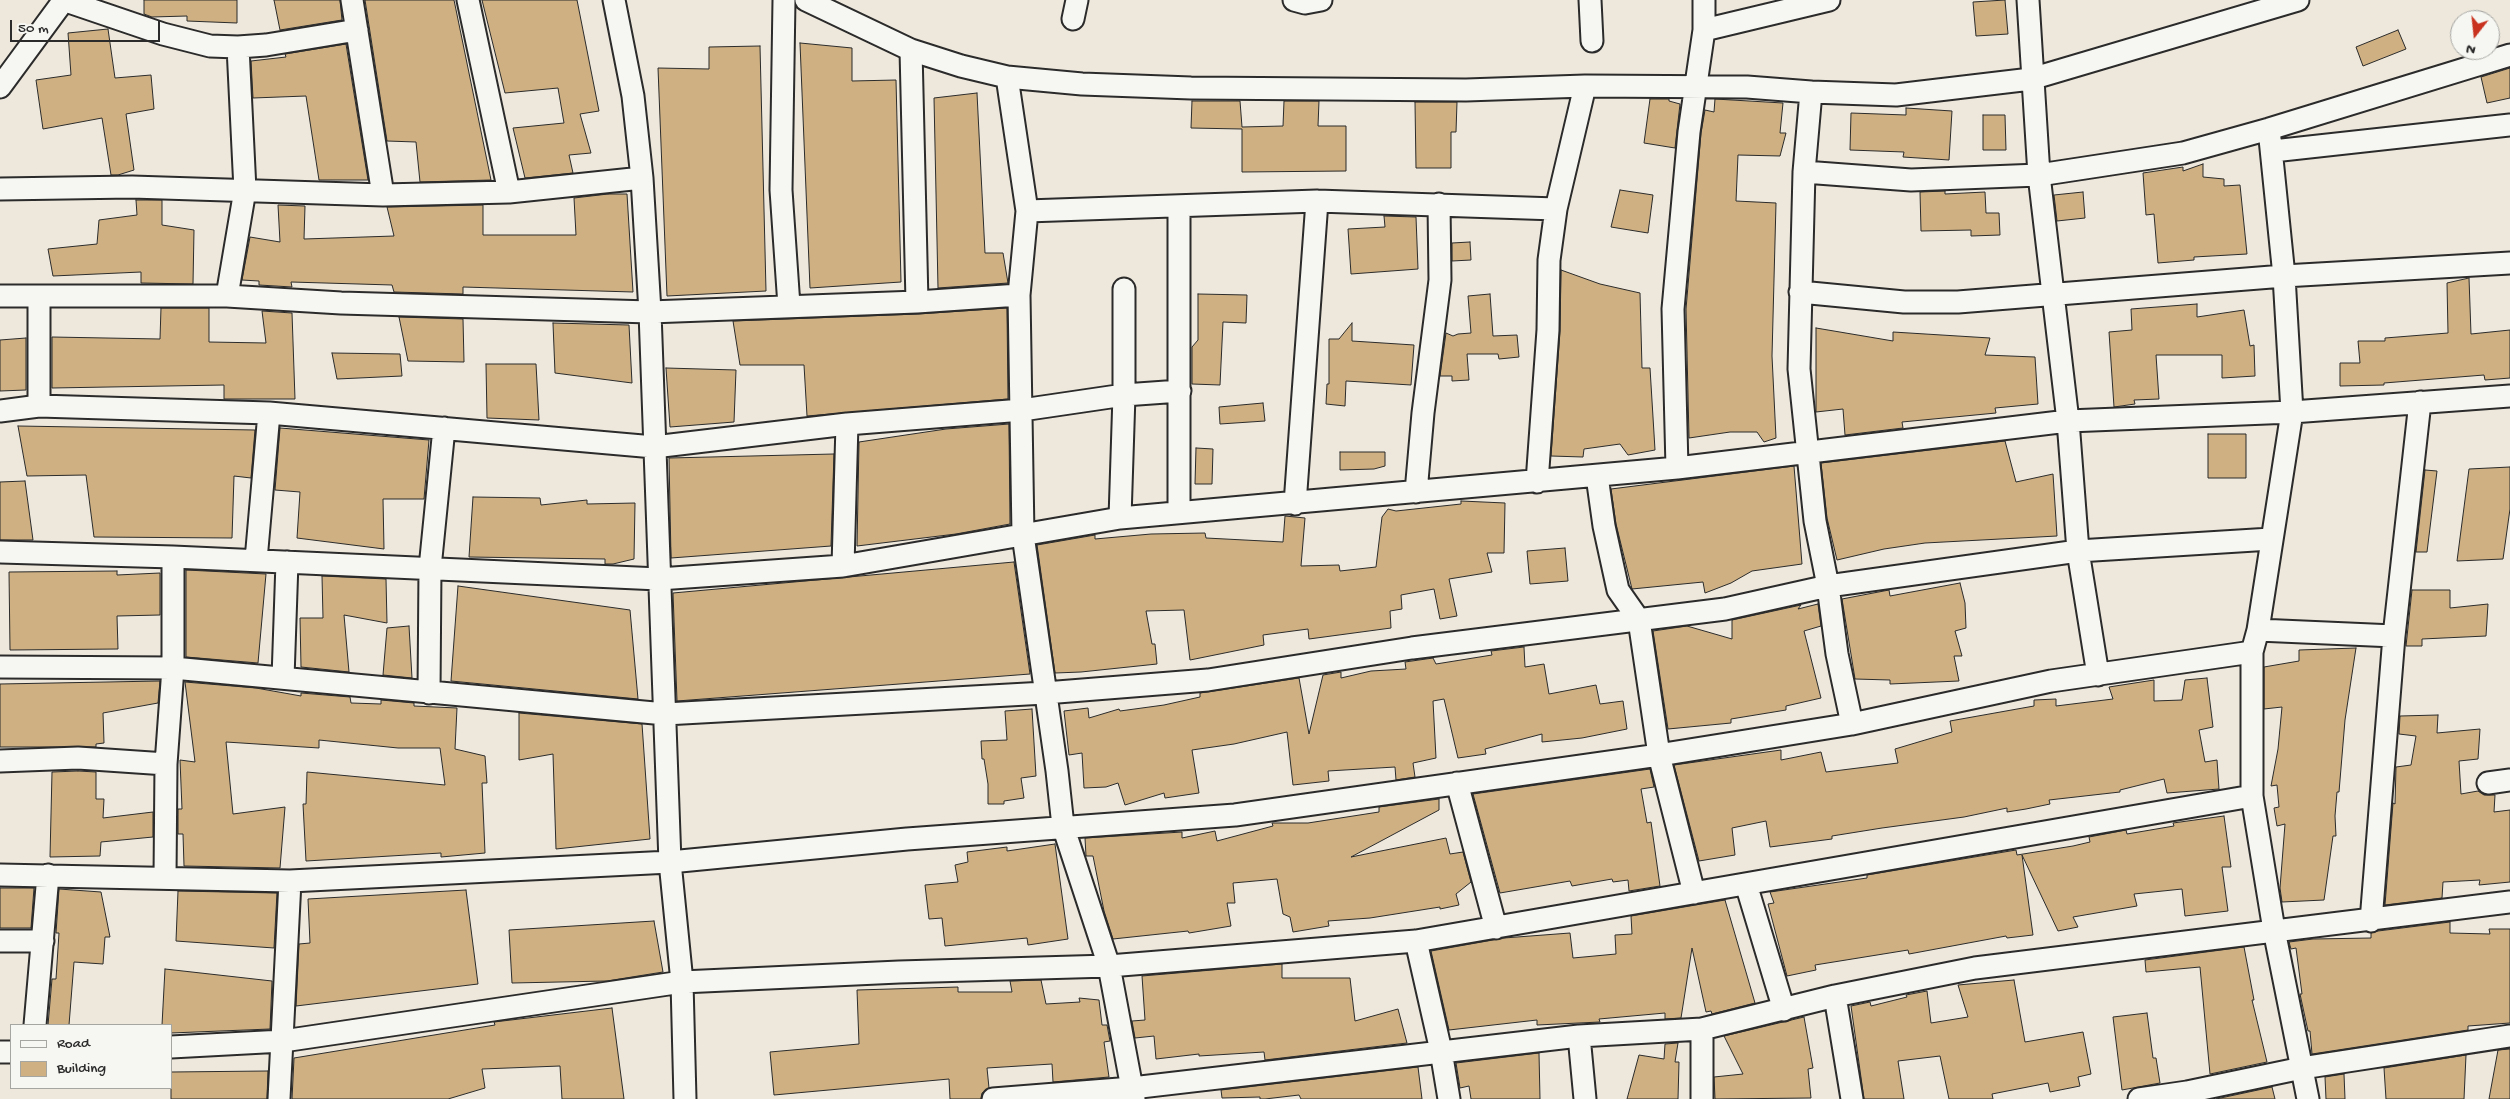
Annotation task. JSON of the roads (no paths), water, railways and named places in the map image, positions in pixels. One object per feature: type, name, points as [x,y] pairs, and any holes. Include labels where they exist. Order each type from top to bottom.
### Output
[{"type":"street","points":[[0,87],[63,0],[163,34],[210,46],[266,45],[357,30]]},
{"type":"street","points":[[352,0],[383,195]]},
{"type":"street","points":[[468,0],[509,192]]},
{"type":"street","points":[[614,0],[633,96],[642,178],[650,312],[670,862],[682,982],[685,1099]]},
{"type":"street","points":[[784,0],[781,190],[789,306]]},
{"type":"street","points":[[806,0],[911,50],[961,66],[1007,77],[1082,84],[1191,88],[1466,90],[1585,86],[1747,86],[1811,92],[1896,95],[2032,79],[2298,0]]},
{"type":"street","points":[[1294,0],[1306,4],[1321,0]]},
{"type":"street","points":[[1590,0],[1592,41]]},
{"type":"street","points":[[1677,468],[1672,309],[1685,168],[1704,30],[1704,0]]},
{"type":"street","points":[[1704,30],[1829,0]]},
{"type":"street","points":[[2028,0],[2039,175],[2068,421],[2078,551],[2098,675]]},
{"type":"street","points":[[227,296],[244,190],[238,47]]},
{"type":"street","points":[[911,50],[917,302]]},
{"type":"street","points":[[1804,172],[1910,180],[2039,175],[2183,153],[2269,129],[2510,55]]},
{"type":"street","points":[[1007,77],[1027,211],[1018,295],[1022,410],[1023,536],[1057,771],[1063,826],[1108,966],[1133,1093]]},
{"type":"street","points":[[1537,482],[1548,330],[1549,260],[1556,209],[1585,86]]},
{"type":"street","points":[[1811,92],[1804,172],[1799,369],[1815,521],[1828,586],[1837,654],[1852,724]]},
{"type":"street","points":[[2273,151],[2510,125]]},
{"type":"street","points":[[2269,129],[2273,151],[2284,276],[2292,412],[2258,630],[2252,652],[2252,796],[2274,930],[2308,1099]]},
{"type":"street","points":[[0,189],[132,187],[383,195],[509,192],[642,178]]},
{"type":"street","points":[[1027,211],[1317,201],[1556,209]]},
{"type":"street","points":[[1295,504],[1317,201]]},
{"type":"street","points":[[1416,492],[1423,412],[1440,280],[1439,204]]},
{"type":"street","points":[[1179,206],[1179,512]]},
{"type":"street","points":[[1800,292],[1913,302],[1958,302],[2284,276],[2510,263]]},
{"type":"street","points":[[1120,518],[1124,395],[1124,289]]},
{"type":"street","points":[[0,296],[227,296],[351,303],[650,312],[917,302],[1018,295]]},
{"type":"street","points":[[39,296],[39,406]]},
{"type":"street","points":[[0,411],[39,406],[269,413],[654,447],[847,424],[1022,410],[1124,395],[1180,391]]},
{"type":"street","points":[[0,552],[256,560],[659,579],[843,566],[1120,518],[1295,504],[1677,468],[1808,454],[2068,421],[2292,412],[2510,396]]},
{"type":"street","points":[[2371,921],[2394,636],[2420,402]]},
{"type":"street","points":[[256,560],[269,413]]},
{"type":"street","points":[[843,566],[847,424]]},
{"type":"street","points":[[430,693],[430,568],[444,428]]},
{"type":"street","points":[[1597,476],[1604,526],[1618,590],[1639,620],[1659,755],[1694,893]]},
{"type":"street","points":[[0,667],[173,668],[665,714],[1045,694],[1208,680],[1412,648],[1725,609],[1828,586],[2078,551],[2271,539]]},
{"type":"street","points":[[165,877],[166,764],[173,668],[173,557]]},
{"type":"street","points":[[283,678],[287,562]]},
{"type":"street","points":[[2258,630],[2394,636]]},
{"type":"street","points":[[0,875],[290,880],[670,862],[1063,826],[1235,815],[1659,755],[1852,724],[2051,682],[2252,652]]},
{"type":"street","points":[[0,761],[78,758],[166,764]]},
{"type":"street","points":[[2488,783],[2510,780]]},
{"type":"street","points":[[1457,783],[1496,928]]},
{"type":"street","points":[[172,1046],[283,1042],[682,982],[899,972],[1108,966],[1416,941],[2252,796]]},
{"type":"street","points":[[35,1024],[48,875]]},
{"type":"street","points":[[279,1099],[290,880]]},
{"type":"street","points":[[1746,884],[1784,1010]]},
{"type":"street","points":[[993,1099],[1133,1093],[1441,1051],[1580,1036],[1702,1029],[1835,996],[1975,968],[2274,930],[2371,921],[2510,902]]},
{"type":"street","points":[[0,941],[43,942]]},
{"type":"street","points":[[1416,941],[1441,1051],[1449,1099]]},
{"type":"street","points":[[1835,996],[1852,1099]]},
{"type":"street","points":[[1702,1029],[1702,1099]]},
{"type":"street","points":[[1580,1036],[1585,1099]]},
{"type":"street","points":[[2139,1099],[2187,1092],[2302,1068],[2510,1036]]}]
